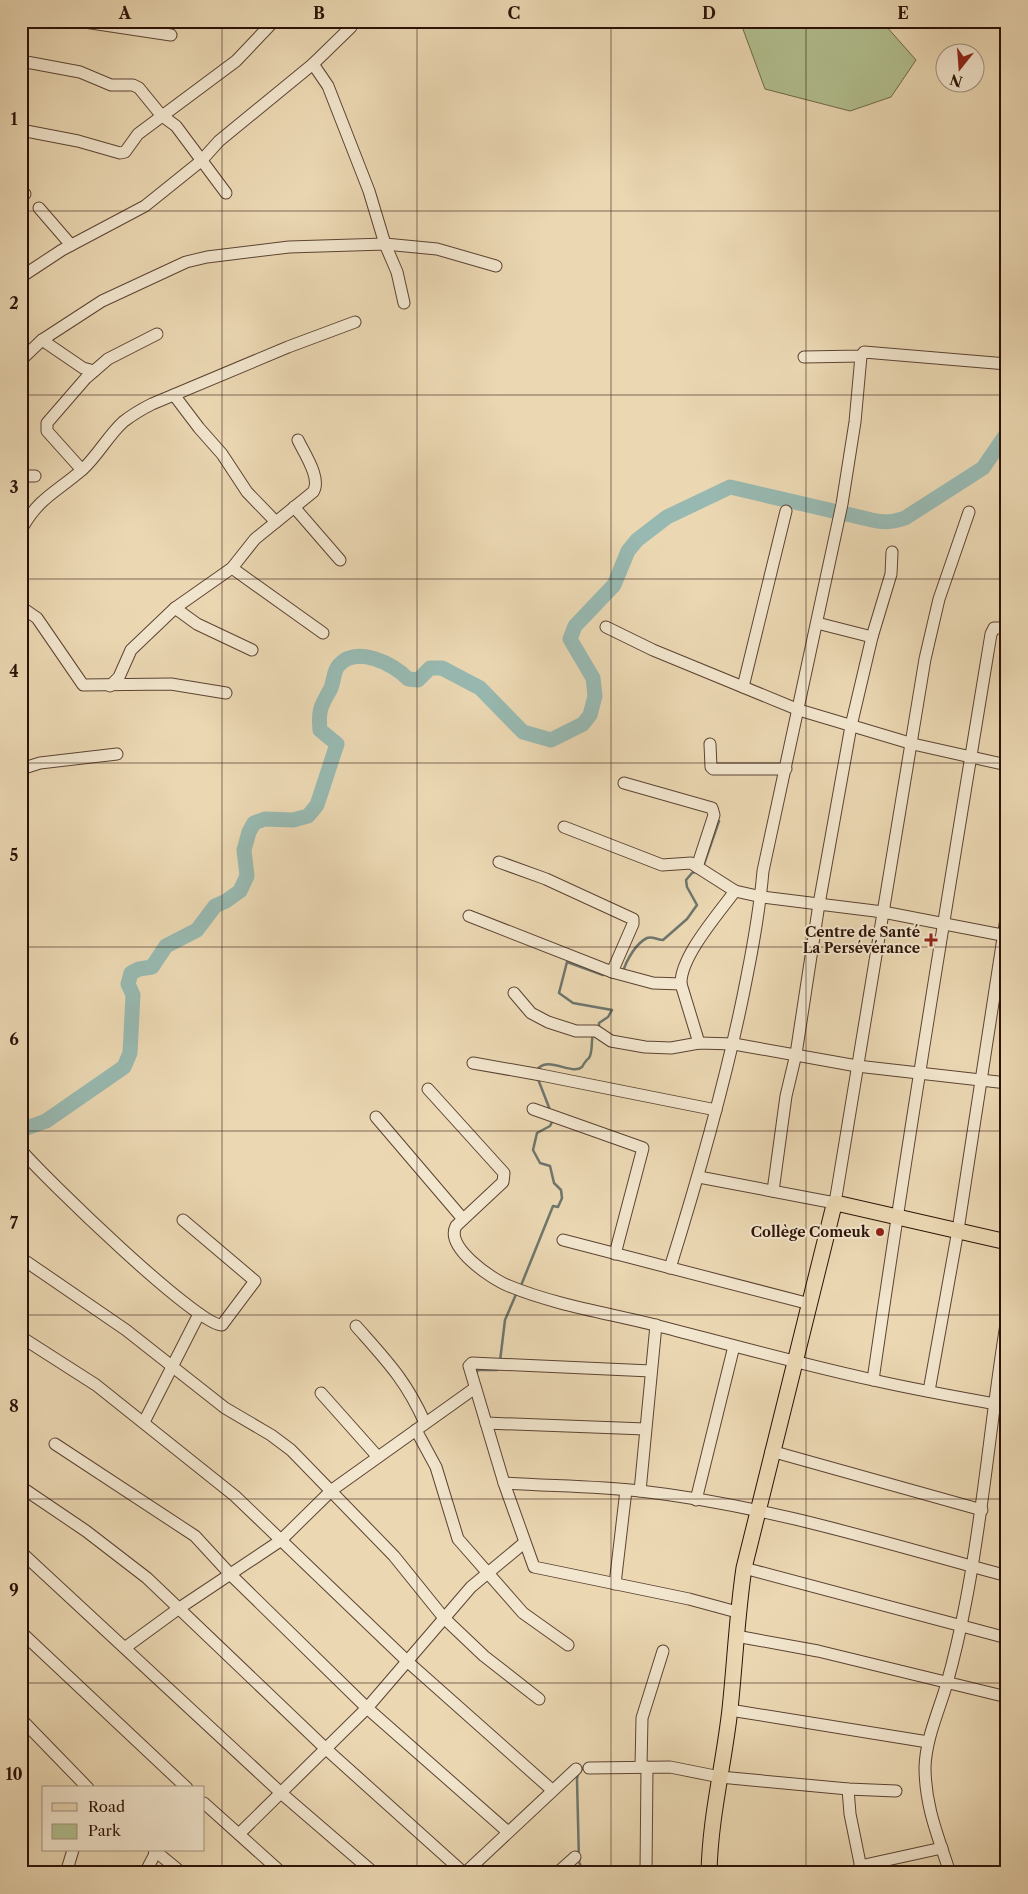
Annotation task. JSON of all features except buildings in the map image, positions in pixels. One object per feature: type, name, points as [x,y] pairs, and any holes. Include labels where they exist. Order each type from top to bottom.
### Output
[{"type":"main road","points":[[710,1873],[710,1836],[730,1710],[737,1612],[744,1568],[771,1451],[796,1362],[835,1204],[1007,1242]]},
{"type":"street","points":[[78,21],[171,35]]},
{"type":"street","points":[[21,130],[78,141],[120,154],[125,152],[138,134],[161,115],[236,61],[274,21]]},
{"type":"street","points":[[21,277],[71,245],[141,209],[201,161],[219,141],[313,64],[351,27],[352,21]]},
{"type":"street","points":[[21,61],[80,72],[111,85],[133,85],[139,88],[161,115],[176,126],[226,193]]},
{"type":"street","points":[[313,64],[328,86],[369,191],[385,244],[397,272],[404,303]]},
{"type":"street","points":[[39,208],[71,245]]},
{"type":"street","points":[[21,360],[42,340],[102,301],[186,262],[207,257],[289,247],[385,244],[437,249],[496,266]]},
{"type":"street","points":[[21,530],[30,512],[41,501],[82,470],[123,423],[152,404],[288,346],[355,322]]},
{"type":"street","points":[[82,470],[47,431],[46,426],[86,378],[108,359],[157,334]]},
{"type":"street","points":[[42,340],[83,368],[94,371]]},
{"type":"street","points":[[670,1268],[699,1177],[734,1044],[762,897],[763,871],[838,526],[856,422],[861,356],[864,352],[893,353],[1007,364]]},
{"type":"street","points":[[804,357],[861,356]]},
{"type":"street","points":[[174,395],[222,454],[247,492],[276,522]]},
{"type":"street","points":[[110,686],[119,677],[131,650],[175,608],[232,568],[255,539],[313,492],[316,484],[298,440]]},
{"type":"street","points":[[21,476],[35,476]]},
{"type":"street","points":[[294,507],[340,560]]},
{"type":"street","points":[[743,687],[786,511]]},
{"type":"street","points":[[699,1177],[835,1204],[913,744],[925,659],[936,610],[968,512]]},
{"type":"street","points":[[773,1191],[786,1096],[796,1054],[819,904],[851,726],[872,637],[891,574],[892,552]]},
{"type":"street","points":[[232,568],[323,633]]},
{"type":"street","points":[[21,606],[37,618],[83,685],[171,684],[226,693]]},
{"type":"street","points":[[175,608],[197,624],[252,650]]},
{"type":"street","points":[[818,623],[872,637]]},
{"type":"street","points":[[606,627],[653,650],[799,710],[913,744],[1007,765]]},
{"type":"street","points":[[873,1380],[918,1071],[945,923],[991,634],[994,628],[1007,628]]},
{"type":"street","points":[[710,744],[711,767],[713,769],[786,769]]},
{"type":"street","points":[[21,768],[40,763],[117,754]]},
{"type":"street","points":[[624,783],[712,808],[714,814],[697,867]]},
{"type":"street","points":[[564,827],[662,865],[686,863],[697,867],[714,880],[735,891],[762,897],[883,912],[1005,935]]},
{"type":"street","points":[[499,862],[546,879],[633,919],[633,924],[612,972]]},
{"type":"street","points":[[699,1042],[680,975],[690,956],[735,891]]},
{"type":"street","points":[[929,1391],[958,1230],[980,1079],[1005,935],[1007,912]]},
{"type":"street","points":[[469,916],[612,972],[653,983],[681,984]]},
{"type":"street","points":[[514,993],[531,1012],[548,1022],[576,1031],[596,1031],[611,1041],[645,1047],[671,1048],[699,1042],[734,1044],[857,1066],[918,1071],[1007,1083]]},
{"type":"street","points":[[473,1063],[541,1074],[716,1110]]},
{"type":"street","points":[[428,1089],[504,1173],[505,1178],[503,1182],[456,1226],[453,1238],[467,1257],[499,1282],[554,1300],[796,1362],[873,1380],[1007,1406]]},
{"type":"street","points":[[533,1109],[642,1148],[615,1254]]},
{"type":"street","points":[[376,1117],[463,1219]]},
{"type":"street","points":[[21,1150],[133,1259],[199,1314],[216,1325],[222,1325],[256,1281],[183,1220]]},
{"type":"street","points":[[563,1240],[810,1304]]},
{"type":"street","points":[[21,1258],[112,1320],[225,1408],[285,1445],[332,1490],[394,1556],[444,1618],[484,1656],[539,1699]]},
{"type":"street","points":[[144,1422],[174,1367],[199,1314]]},
{"type":"street","points":[[950,1873],[926,1796],[925,1764],[928,1742],[947,1684],[973,1567],[982,1510],[993,1403],[1007,1320]]},
{"type":"street","points":[[356,1326],[399,1374],[413,1395],[421,1426],[458,1539],[486,1574],[523,1614],[568,1645]]},
{"type":"street","points":[[640,1491],[656,1326]]},
{"type":"street","points":[[21,1337],[69,1366],[144,1422],[235,1496],[408,1662],[552,1790]]},
{"type":"street","points":[[696,1500],[734,1346]]},
{"type":"street","points":[[651,1371],[472,1363],[469,1366],[524,1543],[531,1563],[538,1570],[689,1599],[737,1612]]},
{"type":"street","points":[[126,1648],[178,1609],[280,1541],[332,1490],[475,1388]]},
{"type":"street","points":[[321,1393],[378,1457]]},
{"type":"street","points":[[486,1423],[645,1429]]},
{"type":"street","points":[[55,1444],[190,1532],[230,1574],[367,1708],[508,1832]]},
{"type":"street","points":[[771,1451],[982,1510]]},
{"type":"street","points":[[504,1483],[640,1491],[757,1511],[818,1524],[1007,1576]]},
{"type":"street","points":[[21,1487],[147,1578],[325,1748],[465,1873],[576,1769]]},
{"type":"street","points":[[615,1584],[626,1490]]},
{"type":"street","points":[[239,1834],[367,1708],[444,1618],[486,1574],[524,1543]]},
{"type":"street","points":[[21,1552],[281,1793],[374,1873]]},
{"type":"street","points":[[744,1568],[1007,1638]]},
{"type":"street","points":[[21,1632],[185,1786]]},
{"type":"street","points":[[736,1636],[818,1651],[947,1684],[1007,1696]]},
{"type":"street","points":[[646,1873],[642,1718],[663,1650]]},
{"type":"street","points":[[730,1710],[928,1742]]},
{"type":"street","points":[[21,1719],[86,1786]]},
{"type":"street","points":[[589,1768],[681,1768],[720,1777],[848,1789],[896,1791]]},
{"type":"street","points":[[848,1789],[850,1814],[861,1869],[942,1848]]},
{"type":"street","points":[[205,1804],[282,1873]]},
{"type":"street","points":[[66,1873],[73,1852]]},
{"type":"street","points":[[145,1873],[155,1852]]},
{"type":"street","points":[[156,1852],[182,1873]]},
{"type":"street","points":[[557,1873],[575,1857]]},
{"type":"green space","points":[[740,21],[877,21],[886,26],[916,60],[891,97],[850,111],[765,89]]},
{"type":"waterway","points":[[21,1130],[46,1121],[124,1067],[130,1053],[133,995],[128,984],[131,973],[139,969],[152,967],[166,946],[197,930],[215,906],[240,891],[247,876],[244,850],[249,832],[254,823],[265,819],[293,820],[308,816],[317,805],[337,744],[320,730],[320,713],[337,668],[347,659],[355,657],[375,659],[394,668],[408,679],[418,680],[430,668],[442,668],[480,688],[523,732],[551,740],[583,724],[590,715],[595,696],[593,678],[570,639],[575,626],[614,585],[628,551],[637,540],[667,517],[730,487],[877,521],[897,520],[905,518],[983,468],[1007,433]]},
{"type":"waterway","points":[[703,867],[719,821]]},
{"type":"waterway","points":[[623,972],[632,953],[643,940],[647,938],[663,940],[687,919],[697,905],[687,887],[686,880],[692,873],[697,871]]},
{"type":"waterway","points":[[599,1029],[599,1023],[608,1017],[612,1010],[573,1003],[559,993],[567,962],[603,975]]},
{"type":"waterway","points":[[536,1071],[546,1064],[572,1069],[582,1067],[589,1058],[593,1034]]},
{"type":"waterway","points":[[538,1079],[550,1110]]},
{"type":"waterway","points":[[520,1288],[553,1206],[558,1207],[562,1198],[561,1190],[554,1183],[550,1166],[540,1163],[533,1150],[537,1133],[550,1126],[553,1120]]},
{"type":"waterway","points":[[500,1361],[505,1320],[517,1292]]},
{"type":"waterway","points":[[476,1374],[478,1370],[497,1370]]},
{"type":"waterway","points":[[584,1873],[579,1862],[577,1779],[578,1774],[585,1766]]},
{"type":"place","name":"Centre de Santé La Persévérance","points":[[931,940]]},
{"type":"place","name":"Collège Comeuk","points":[[880,1232]]}]
